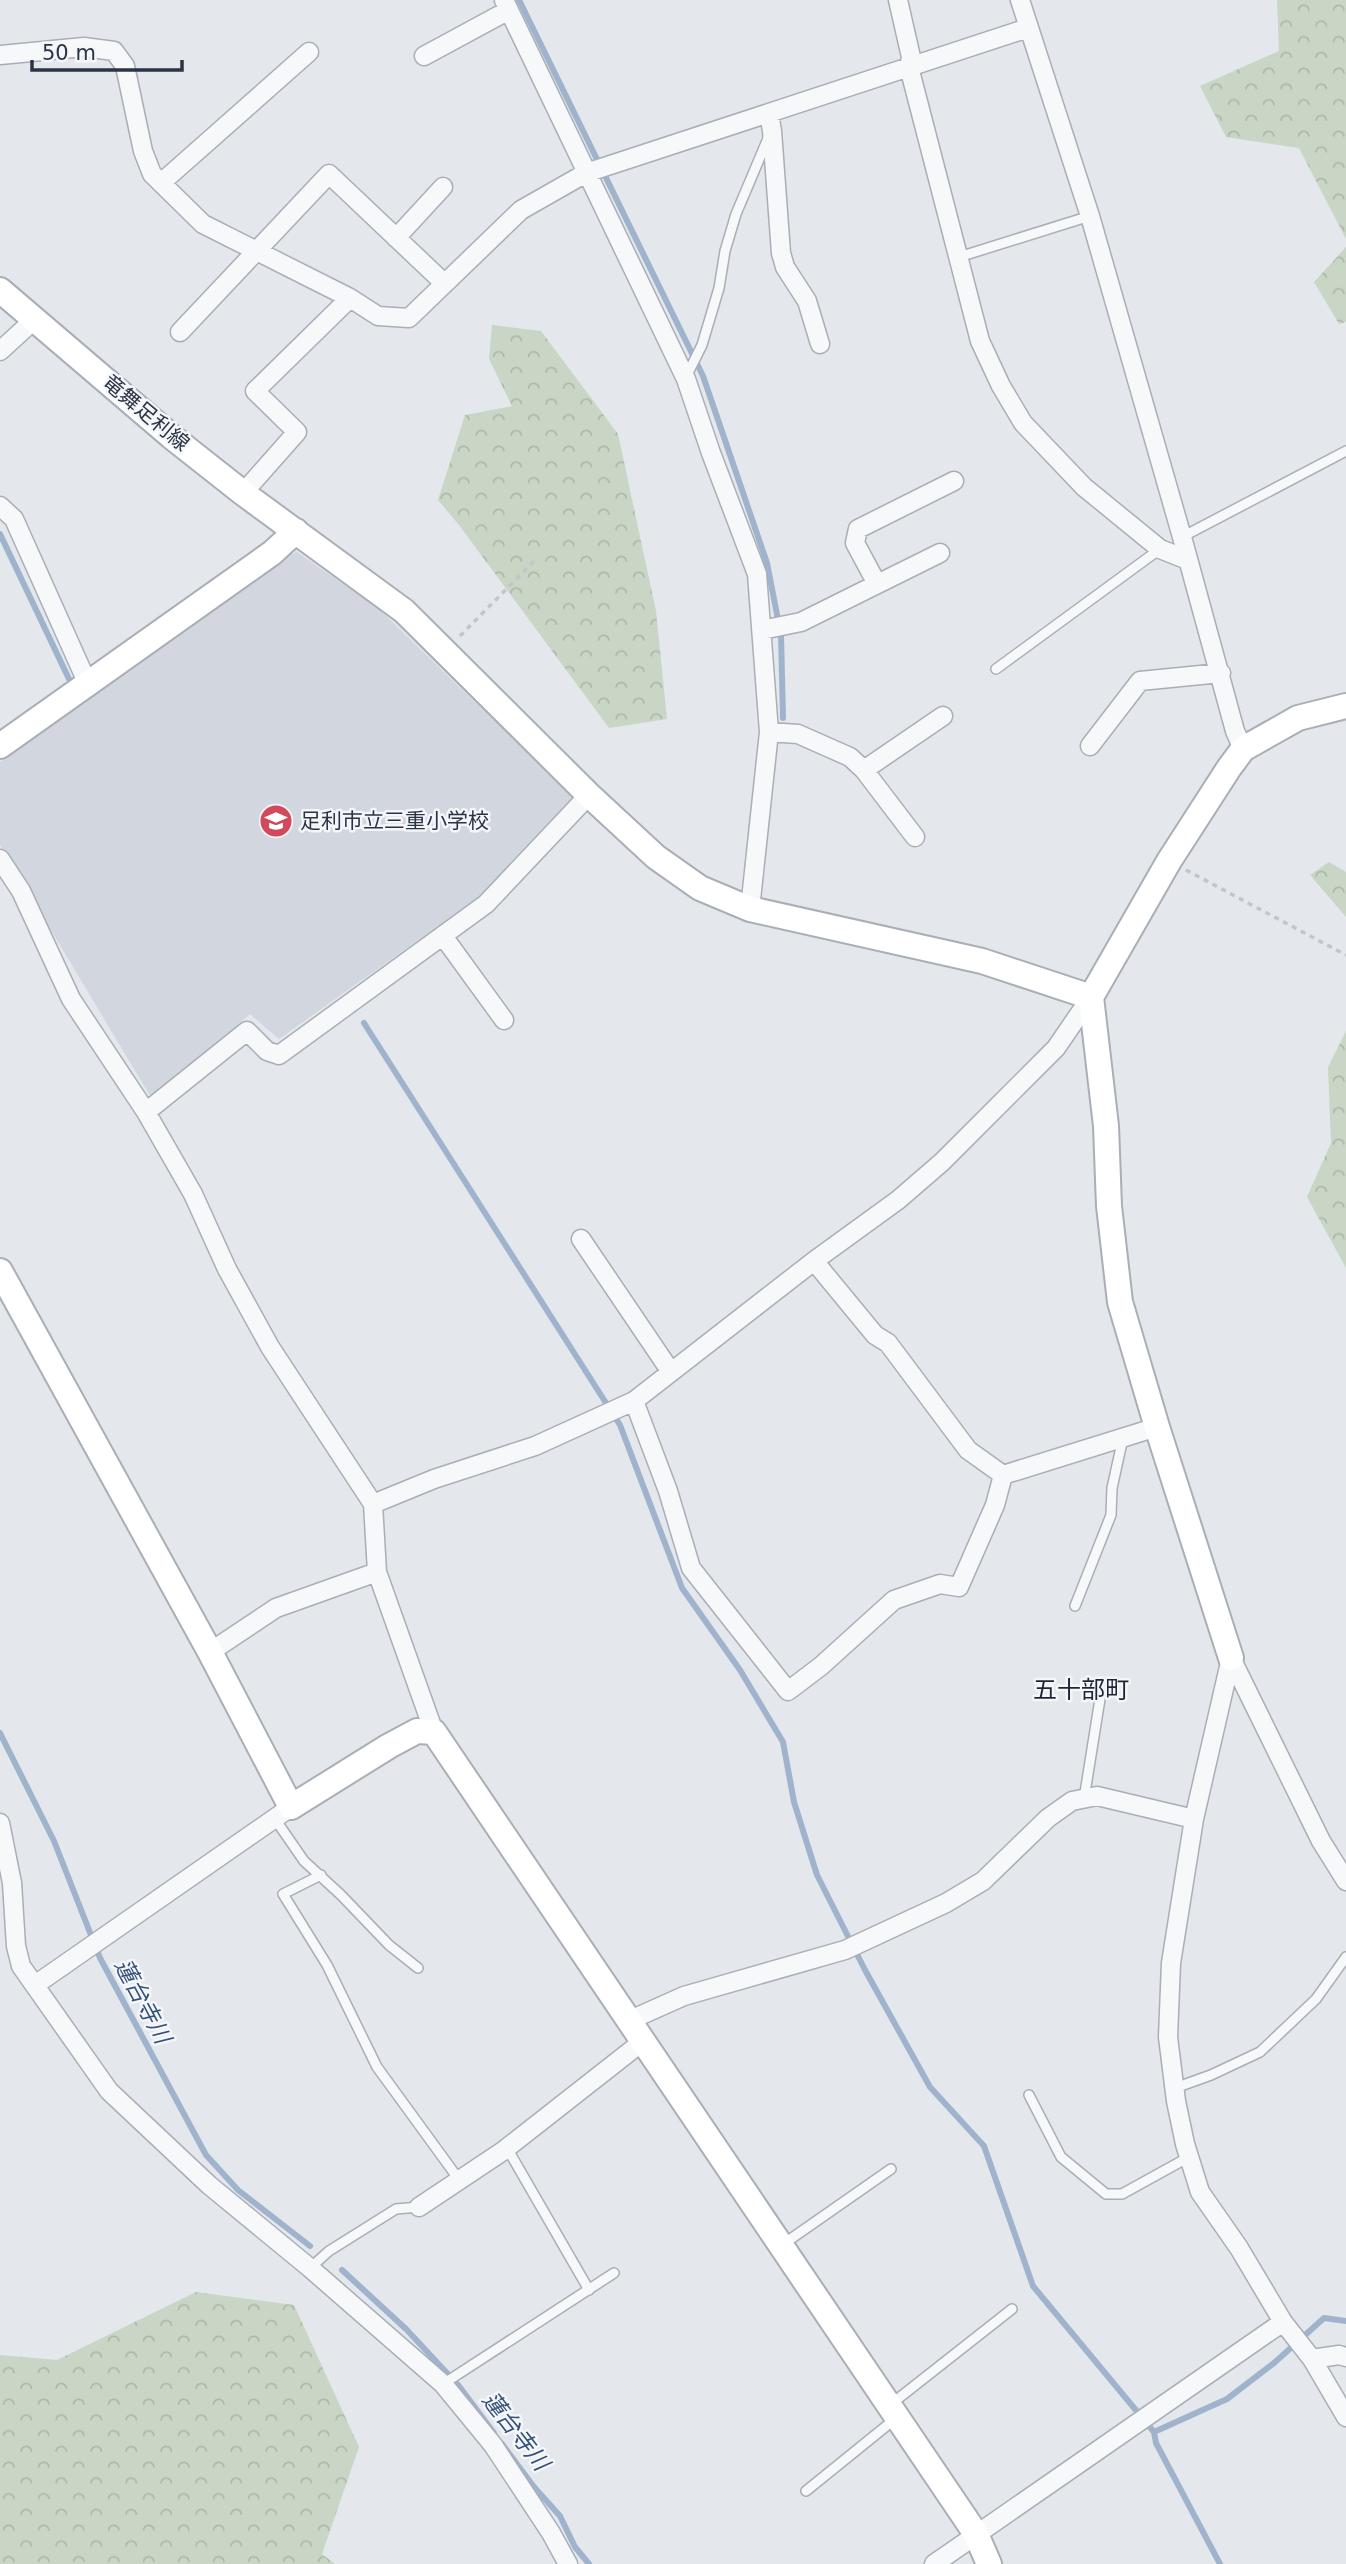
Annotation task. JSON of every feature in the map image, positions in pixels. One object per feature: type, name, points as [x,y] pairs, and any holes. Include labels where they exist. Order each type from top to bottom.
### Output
[{"type":"street","points":[[898,0],[911,57],[909,67],[980,341],[1001,386],[1023,424],[1084,487],[1160,549],[1188,560]]},
{"type":"street","points":[[1020,0],[1090,216],[1221,673],[1235,731],[1243,749]]},
{"type":"street","points":[[424,56],[507,5],[686,379],[757,574],[769,732],[750,909]]},
{"type":"street","points":[[0,55],[84,47],[114,51],[125,66],[143,151],[152,174],[203,224],[350,298],[378,316],[409,318],[521,210],[586,173],[1028,28]]},
{"type":"street","points":[[161,183],[309,52]]},
{"type":"street","points":[[769,113],[781,253],[785,267],[807,301],[820,344]]},
{"type":"street","points":[[180,332],[328,174],[444,283]]},
{"type":"street","points":[[396,238],[443,187]]},
{"type":"street","name":"竜舞足利線","points":[[0,290],[172,437],[243,493],[404,611],[656,858],[700,888],[750,909],[982,961],[1091,997]]},
{"type":"street","points":[[243,493],[297,432],[255,391],[350,298]]},
{"type":"street","points":[[0,351],[35,319]]},
{"type":"street","points":[[877,584],[855,543],[858,529],[954,481]]},
{"type":"street","points":[[0,506],[14,519],[87,682]]},
{"type":"street","points":[[0,746],[272,553],[296,531]]},
{"type":"street","points":[[762,630],[801,622],[940,553]]},
{"type":"street","points":[[1090,746],[1140,681],[1221,673]]},
{"type":"street","points":[[373,1504],[433,1479],[536,1446],[634,1401],[814,1261],[898,1200],[942,1162],[1056,1048],[1091,997],[1169,861],[1243,749],[1298,718],[1346,706]]},
{"type":"street","points":[[864,770],[943,716]]},
{"type":"street","points":[[769,732],[798,734],[850,757],[864,770],[915,837]]},
{"type":"street","points":[[146,1112],[247,1031],[267,1051],[279,1055],[486,904],[589,794]]},
{"type":"street","points":[[0,859],[21,891],[71,999],[146,1112],[193,1194],[227,1269],[270,1347],[373,1504],[377,1572],[434,1732],[976,2534],[989,2564]]},
{"type":"street","points":[[443,936],[504,1020]]},
{"type":"street","points":[[1091,997],[1106,1126],[1109,1206],[1120,1302],[1231,1658],[1321,1841],[1346,1881]]},
{"type":"street","points":[[581,1239],[671,1373]]},
{"type":"street","points":[[814,1261],[875,1335],[888,1343],[968,1450],[1003,1475]]},
{"type":"street","points":[[0,1271],[210,1652],[283,1813]]},
{"type":"street","points":[[634,1401],[668,1492],[691,1568],[788,1691],[821,1666],[894,1600],[940,1584],[959,1587],[995,1505],[1003,1475]]},
{"type":"street","points":[[1003,1475],[1157,1427]]},
{"type":"street","points":[[210,1652],[275,1608],[377,1572]]},
{"type":"street","points":[[1231,1658],[1194,1819],[1171,1963],[1168,2037],[1175,2088],[1189,2157],[1200,2192],[1239,2248],[1283,2322],[1312,2359],[1346,2417]]},
{"type":"street","points":[[35,1985],[283,1813],[389,1745],[417,1731],[434,1732]]},
{"type":"street","points":[[628,2021],[684,1996],[845,1950],[946,1903],[983,1881],[1048,1818],[1072,1801],[1097,1796],[1194,1819]]},
{"type":"street","points":[[0,1823],[12,1883],[16,1946],[21,1966],[110,2091],[209,2185],[310,2268],[443,2384],[493,2445],[551,2533],[568,2564]]},
{"type":"street","points":[[419,2207],[507,2148],[642,2042]]},
{"type":"street","points":[[933,2564],[1283,2322]]},
{"type":"street","points":[[1312,2359],[1339,2355],[1346,2357]]},
{"type":"lane","points":[[686,379],[702,345],[719,288],[725,251],[736,214],[761,151],[772,131]]},
{"type":"lane","points":[[958,257],[1090,216]]},
{"type":"lane","points":[[1182,537],[1346,451]]},
{"type":"lane","points":[[996,669],[1160,549]]},
{"type":"lane","points":[[1074,1606],[1111,1515],[1112,1488],[1123,1438]]},
{"type":"lane","points":[[1084,1799],[1100,1699]]},
{"type":"lane","points":[[283,1813],[304,1861],[389,1945],[418,1968]]},
{"type":"lane","points":[[321,1875],[283,1894],[327,1965],[377,2067],[460,2181]]},
{"type":"lane","points":[[1175,2088],[1212,2075],[1260,2052],[1316,1998],[1346,1956]]},
{"type":"lane","points":[[1029,2095],[1061,2157],[1107,2194],[1122,2194],[1189,2157]]},
{"type":"lane","points":[[507,2148],[589,2290]]},
{"type":"lane","points":[[781,2246],[891,2169]]},
{"type":"lane","points":[[310,2268],[329,2251],[396,2210],[419,2207]]},
{"type":"lane","points":[[443,2384],[614,2273]]},
{"type":"lane","points":[[806,2491],[1012,2309]]},
{"type":"path","points":[[446,651],[537,558]]},
{"type":"path","points":[[1184,869],[1346,955]]},
{"type":"shaded area","name":"足利市立三重小学校","points":[[297,552],[380,610],[574,798],[483,894],[279,1039],[250,1014],[152,1099],[0,845],[0,762],[275,561]]},
{"type":"green space","points":[[1277,0],[1346,0],[1346,239],[1299,148],[1226,137],[1200,86],[1279,51]]},
{"type":"green space","points":[[1346,247],[1346,322],[1339,324],[1314,282]]},
{"type":"green space","points":[[492,325],[541,331],[618,434],[656,611],[667,719],[609,728],[438,500],[465,415],[512,406],[489,359]]},
{"type":"green space","points":[[1329,862],[1346,872],[1346,917],[1310,875]]},
{"type":"green space","points":[[1346,1031],[1346,1268],[1307,1197],[1331,1143],[1328,1067]]},
{"type":"green space","points":[[196,2292],[294,2305],[359,2447],[322,2554],[335,2564],[0,2564],[0,2355],[57,2360]]},
{"type":"waterway","points":[[519,0],[703,376],[767,563],[781,635],[783,718]]},
{"type":"waterway","points":[[0,534],[69,679]]},
{"type":"waterway","points":[[364,1023],[620,1425],[682,1588],[740,1670],[783,1742],[794,1802],[817,1875],[865,1970],[930,2087],[984,2146],[1033,2286],[1154,2432],[1227,2399],[1274,2363],[1324,2318],[1346,2321]]},
{"type":"waterway","name":"蓮台寺川","points":[[0,1733],[54,1841],[100,1958],[206,2155],[238,2190],[310,2246]]},
{"type":"waterway","name":"蓮台寺川","points":[[342,2270],[406,2329],[459,2386],[494,2433]]},
{"type":"waterway","points":[[1154,2432],[1156,2443],[1220,2564]]},
{"type":"waterway","name":"蓮台寺川","points":[[502,2444],[560,2516],[575,2547],[589,2564]]},
{"type":"place","name":"足利市立三重小学校","points":[[276,821]]},
{"type":"district","name":"五十部町","points":[[1081,1690]]}]
